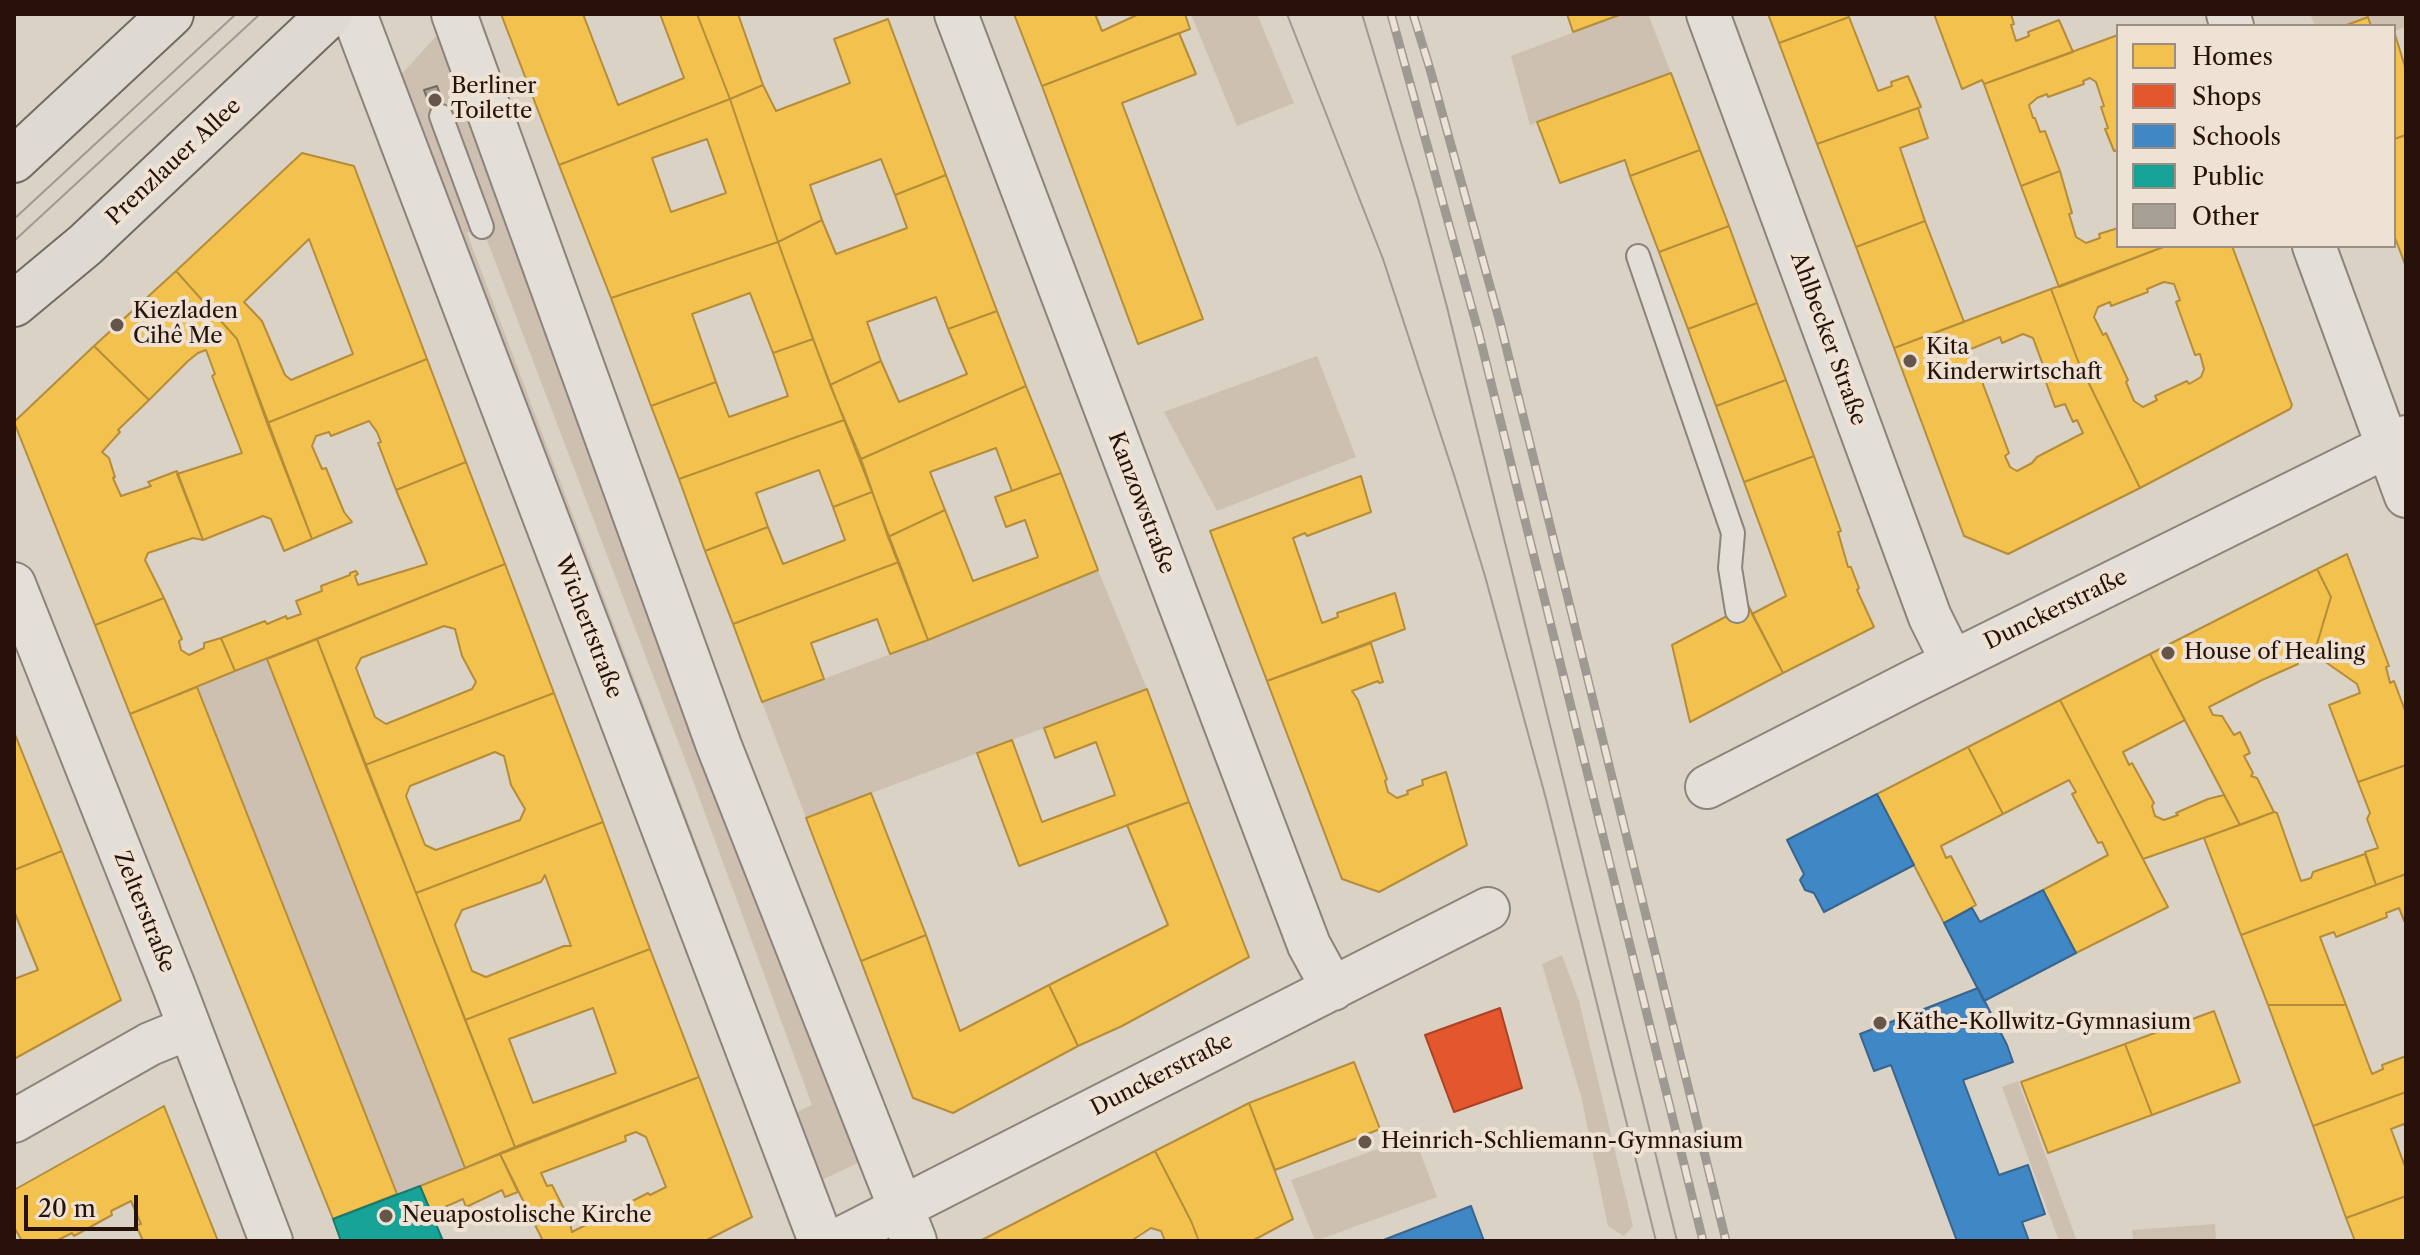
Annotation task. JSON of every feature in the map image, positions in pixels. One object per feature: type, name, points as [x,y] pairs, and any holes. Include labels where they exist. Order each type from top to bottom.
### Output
[{"type":"main road","points":[[14,160],[171,14]]},
{"type":"main road","name":"Prenzlauer Allee","points":[[14,304],[95,236],[330,14]]},
{"type":"street","name":"Wichertstraße","points":[[354,14],[821,1241]]},
{"type":"street","points":[[454,14],[719,746],[907,1224]]},
{"type":"street","name":"Kanzowstraße","points":[[956,14],[1309,945],[1333,989]]},
{"type":"street","name":"Ahlbecker Straße","points":[[1708,14],[1930,617],[1952,661]]},
{"type":"street","points":[[2315,248],[2397,442],[2406,496]]},
{"type":"street","name":"Dunckerstraße","points":[[1707,787],[1952,661],[2397,442]]},
{"type":"street","name":"Zelterstraße","points":[[14,584],[271,1241]]},
{"type":"street","name":"Dunckerstraße","points":[[836,1241],[907,1224],[1333,989],[1488,909]]},
{"type":"street","points":[[14,1121],[150,1044],[189,1028]]},
{"type":"lane","points":[[441,116],[482,227]]},
{"type":"lane","points":[[1638,256],[1733,533],[1730,568],[1737,611]]},
{"type":"shaded area","points":[[1191,14],[1257,14],[1294,103],[1237,126]]},
{"type":"shaded area","points":[[1622,14],[1648,14],[1671,73],[1530,125],[1511,56]]},
{"type":"shaded area","points":[[2310,14],[2406,14],[2406,27],[2396,30],[2396,24],[2314,24]]},
{"type":"shaded area","points":[[439,33],[860,1162],[813,1184],[397,79]],"holes":[[[482,227],[692,778],[812,1105],[797,1112],[467,233]]]},
{"type":"shaded area","points":[[1317,356],[1356,457],[1217,511],[1164,412]]},
{"type":"shaded area","points":[[1098,570],[1147,689],[806,818],[762,702],[928,640]]},
{"type":"shaded area","points":[[267,659],[465,1168],[397,1194],[197,687]]},
{"type":"shaded area","points":[[1562,955],[1579,1001],[1633,1226],[1624,1236],[1608,1226],[1581,1096],[1542,964]]},
{"type":"shaded area","points":[[2018,1081],[2077,1241],[2059,1241],[2002,1087]]},
{"type":"shaded area","points":[[1414,1136],[1437,1197],[1315,1241],[1291,1180]]},
{"type":"shaded area","points":[[2215,1224],[2216,1241],[2133,1241],[2132,1230]]},
{"type":"building: Homes","points":[[501,14],[583,14],[618,105],[684,78],[660,14],[697,14],[730,99],[559,165]]},
{"type":"building: Homes","points":[[697,14],[738,14],[763,85],[730,99]]},
{"type":"building: Homes","points":[[1014,14],[1095,14],[1102,31],[1139,14],[1185,14],[1190,29],[1042,86]]},
{"type":"building: Homes","points":[[1567,14],[1622,14],[1573,32]]},
{"type":"building: Homes","points":[[1768,14],[1848,14],[1849,17],[1779,43]]},
{"type":"building: Homes","points":[[1934,14],[2011,14],[2016,41],[2029,36],[2028,32],[2059,20],[2073,52],[1962,89]]},
{"type":"building: Homes","points":[[1849,17],[1878,91],[1908,76],[1921,107],[1817,144],[1779,43]]},
{"type":"building: Homes","points":[[2368,17],[2370,24],[2349,24]]},
{"type":"building: Homes","points":[[888,19],[946,175],[895,195],[881,159],[810,185],[822,220],[778,242],[730,99],[763,85],[776,111],[850,83],[834,39]]},
{"type":"building: Homes","points":[[1179,33],[1196,74],[1122,103],[1203,319],[1138,344],[1042,86]]},
{"type":"building: Homes","points":[[2116,36],[2116,150],[2105,129],[2108,128],[2101,107],[2104,106],[2096,82],[2090,78],[2083,81],[2084,84],[2048,97],[2047,94],[2029,105],[2040,132],[2045,131],[2060,171],[2021,186],[1984,84]]},
{"type":"building: Homes","points":[[2396,38],[2406,70],[2406,135],[2396,138]]},
{"type":"building: Homes","points":[[1671,73],[1700,150],[1630,176],[1625,160],[1560,183],[1537,122]]},
{"type":"building: Homes","points":[[730,99],[778,242],[611,298],[559,165]],"holes":[[[707,139],[726,193],[671,212],[652,158]]]},
{"type":"building: Homes","points":[[1918,108],[1928,138],[1900,148],[1925,221],[1856,247],[1817,144]]},
{"type":"building: Homes","points":[[2406,135],[2406,267],[2396,240],[2396,138]]},
{"type":"building: Homes","points":[[1700,150],[1729,226],[1659,252],[1630,176]]},
{"type":"building: Homes","points":[[302,153],[354,166],[427,359],[267,423],[237,339],[176,271]],"holes":[[[309,239],[353,354],[291,380],[285,375],[262,321],[244,302]]]},
{"type":"building: Homes","points":[[2060,171],[2076,237],[2086,243],[2100,238],[2099,234],[2116,229],[2116,248],[2161,248],[2059,287],[2021,186]]},
{"type":"building: Homes","points":[[946,175],[997,311],[948,329],[936,297],[867,322],[881,361],[830,385],[778,242],[822,220],[836,254],[907,228],[895,195]]},
{"type":"building: Homes","points":[[1925,221],[1964,322],[1894,348],[1856,247]]},
{"type":"building: Homes","points":[[1729,226],[1757,303],[1688,329],[1659,252]]},
{"type":"building: Homes","points":[[778,242],[813,339],[773,353],[750,293],[692,314],[716,382],[651,406],[611,298]]},
{"type":"building: Homes","points":[[2161,248],[2233,248],[2292,405],[2290,409],[2140,488],[2078,361],[2051,289]],"holes":[[[2164,282],[2174,284],[2180,300],[2176,302],[2195,355],[2200,354],[2204,369],[2201,377],[2155,396],[2157,400],[2143,407],[2134,401],[2126,382],[2128,380],[2106,333],[2103,335],[2094,317],[2098,307],[2110,302],[2111,306],[2148,292],[2147,289]]]},
{"type":"building: Homes","points":[[176,271],[237,339],[312,539],[284,551],[271,519],[263,516],[203,540],[177,474],[242,453],[212,376],[215,374],[206,350],[188,361],[149,400],[94,346]]},
{"type":"building: Homes","points":[[2051,289],[2078,361],[2140,488],[2008,554],[1964,536],[1894,348]],"holes":[[[2023,334],[2033,338],[2055,407],[2065,404],[2073,422],[2077,420],[2083,433],[2017,471],[2010,467],[2005,456],[2009,453],[1978,371],[1974,372],[1966,351],[2000,337],[2002,343]]]},
{"type":"building: Homes","points":[[1757,303],[1786,380],[1716,406],[1688,329]]},
{"type":"building: Homes","points":[[997,311],[1026,386],[861,459],[830,385],[881,361],[899,402],[967,374],[948,329]]},
{"type":"building: Homes","points":[[813,339],[844,420],[679,479],[651,406],[716,382],[729,417],[788,396],[773,353]]},
{"type":"building: Homes","points":[[94,346],[149,400],[118,430],[120,432],[102,452],[109,458],[121,496],[151,486],[148,482],[177,471],[203,540],[193,538],[148,553],[145,560],[164,598],[95,625],[14,422]]},
{"type":"building: Homes","points":[[427,359],[466,462],[396,490],[378,443],[381,442],[369,421],[331,436],[329,432],[316,436],[312,446],[322,469],[326,468],[344,512],[352,522],[312,539],[267,423]]},
{"type":"building: Homes","points":[[1786,380],[1814,456],[1744,482],[1716,406]]},
{"type":"building: Homes","points":[[1026,386],[1061,473],[1012,491],[996,448],[930,472],[945,510],[888,537],[861,459]]},
{"type":"building: Homes","points":[[844,420],[872,492],[833,507],[819,470],[756,493],[768,527],[705,551],[679,479]]},
{"type":"building: Homes","points":[[1814,456],[1841,531],[1838,532],[1848,567],[1851,567],[1859,588],[1857,590],[1874,627],[1783,673],[1752,614],[1786,596],[1744,482]]},
{"type":"building: Homes","points":[[466,462],[505,564],[235,671],[221,638],[265,621],[267,624],[301,614],[296,601],[322,591],[321,586],[350,573],[356,571],[358,574],[355,576],[358,585],[427,564],[396,490]]},
{"type":"building: Homes","points":[[1061,473],[1098,570],[928,640],[888,537],[945,510],[973,581],[1038,557],[1025,520],[1006,527],[995,497]]},
{"type":"building: Homes","points":[[1361,476],[1371,512],[1307,536],[1305,533],[1293,538],[1322,623],[1338,617],[1337,613],[1395,593],[1405,629],[1267,681],[1210,531]]},
{"type":"building: Homes","points":[[872,492],[899,562],[733,624],[705,551],[768,527],[783,564],[845,540],[833,507]]},
{"type":"building: Homes","points":[[2347,554],[2389,666],[2386,667],[2390,683],[2394,681],[2406,713],[2406,765],[2358,782],[2329,705],[2360,693],[2357,684],[2314,654],[2331,597],[2317,569]]},
{"type":"building: Homes","points":[[899,562],[928,640],[890,654],[877,619],[811,643],[824,679],[762,702],[733,624]]},
{"type":"building: Homes","points":[[505,564],[554,693],[365,765],[317,639]],"holes":[[[444,626],[455,629],[462,656],[476,682],[472,689],[386,724],[375,717],[356,668],[361,658]]]},
{"type":"building: Homes","points":[[2317,569],[2331,597],[2314,654],[2298,659],[2298,664],[2209,707],[2213,715],[2222,716],[2234,735],[2240,732],[2250,753],[2244,756],[2253,773],[2251,776],[2257,778],[2274,812],[2240,825],[2150,654]]},
{"type":"building: Homes","points":[[164,598],[182,639],[179,641],[181,650],[189,655],[204,648],[204,643],[221,638],[235,671],[130,714],[95,625]]},
{"type":"building: Homes","points":[[1748,605],[1783,673],[1690,722],[1672,645]]},
{"type":"building: Homes","points":[[317,639],[515,1147],[465,1168],[267,659]]},
{"type":"building: Homes","points":[[1371,643],[1383,682],[1352,691],[1387,779],[1388,792],[1397,798],[1423,785],[1422,780],[1446,772],[1467,845],[1379,892],[1342,879],[1267,681]]},
{"type":"building: Homes","points":[[2150,654],[2185,720],[2123,752],[2154,803],[2155,816],[2164,820],[2208,799],[2224,795],[2240,825],[2143,859],[2060,700]]},
{"type":"building: Homes","points":[[197,687],[397,1194],[333,1219],[130,714]]},
{"type":"building: Homes","points":[[1147,689],[1189,802],[1019,866],[977,753],[1012,740],[1042,822],[1115,795],[1096,742],[1055,758],[1044,728]]},
{"type":"building: Homes","points":[[554,693],[603,822],[416,893],[365,765]],"holes":[[[495,752],[504,756],[511,785],[525,809],[520,820],[436,850],[425,845],[406,796],[410,786]]]},
{"type":"building: Homes","points":[[2060,700],[2168,907],[2076,953],[2043,890],[2108,855],[2102,842],[2098,843],[2072,794],[2076,792],[2069,780],[2003,814],[1968,747]]},
{"type":"building: Homes","points":[[14,732],[62,851],[14,870]]},
{"type":"building: Homes","points":[[1968,747],[2003,814],[1941,846],[1946,858],[1951,856],[1976,905],[1944,923],[1877,794]]},
{"type":"building: Homes","points":[[2406,765],[2406,874],[2376,885],[2365,852],[2378,848],[2367,819],[2370,813],[2358,782]]},
{"type":"building: Homes","points":[[871,793],[926,935],[861,961],[806,818]]},
{"type":"building: Homes","points":[[1189,802],[1249,957],[1122,1026],[1078,1046],[1049,985],[1168,925],[1127,825]]},
{"type":"building: Homes","points":[[2277,813],[2301,881],[2311,878],[2313,872],[2365,854],[2376,885],[2241,935],[2204,838]]},
{"type":"building: Homes","points":[[603,822],[650,949],[465,1020],[416,893]],"holes":[[[545,875],[571,946],[486,977],[472,971],[455,925],[462,910],[541,882]]]},
{"type":"building: Homes","points":[[62,851],[121,1000],[14,1059],[14,979],[38,970],[14,911],[14,870]]},
{"type":"building: Homes","points":[[2406,874],[2406,925],[2399,908],[2386,913],[2387,917],[2336,937],[2334,932],[2320,937],[2346,1005],[2268,1005],[2241,935]]},
{"type":"building: Homes","points":[[926,935],[960,1031],[1049,985],[1078,1046],[953,1113],[913,1098],[861,961]]},
{"type":"building: Homes","points":[[650,949],[699,1077],[515,1147],[465,1020]],"holes":[[[593,1008],[616,1073],[533,1103],[509,1039]]]},
{"type":"building: Homes","points":[[2268,1005],[2346,1005],[2372,1074],[2383,1069],[2382,1065],[2406,1056],[2406,1092],[2313,1126]]},
{"type":"building: Homes","points":[[2214,1011],[2240,1082],[2152,1115],[2125,1044]]},
{"type":"building: Homes","points":[[2125,1044],[2152,1115],[2048,1153],[2021,1082]]},
{"type":"building: Homes","points":[[1354,1062],[1380,1129],[1275,1170],[1249,1103]]},
{"type":"building: Homes","points":[[699,1077],[752,1217],[705,1241],[543,1241],[500,1154]],"holes":[[[636,1132],[646,1137],[666,1187],[572,1232],[552,1185],[547,1186],[541,1173],[626,1141],[625,1136]]]},
{"type":"building: Homes","points":[[2406,1092],[2406,1128],[2404,1124],[2391,1129],[2406,1169],[2406,1196],[2346,1218],[2313,1126]]},
{"type":"building: Homes","points":[[1249,1103],[1293,1219],[1252,1241],[1199,1241],[1155,1151]]},
{"type":"building: Homes","points":[[164,1106],[218,1241],[143,1241],[136,1225],[141,1224],[131,1201],[74,1236],[72,1233],[56,1241],[22,1241],[14,1227],[14,1190]]},
{"type":"building: Homes","points":[[1155,1151],[1199,1241],[1165,1241],[1161,1231],[1151,1228],[1131,1241],[980,1241]]},
{"type":"building: Homes","points":[[500,1154],[518,1192],[505,1197],[502,1190],[466,1207],[463,1199],[431,1213],[420,1186]]},
{"type":"building: Homes","points":[[2406,1196],[2406,1241],[2355,1241],[2346,1218]]},
{"type":"building: Shops","points":[[1500,1008],[1522,1088],[1454,1112],[1425,1035]]},
{"type":"building: Schools","points":[[1877,794],[1914,865],[1824,912],[1814,893],[1805,890],[1800,880],[1804,874],[1787,840]]},
{"type":"building: Schools","points":[[2043,890],[2076,953],[1984,1001],[1944,923],[1972,908],[1980,922]]},
{"type":"building: Schools","points":[[1978,988],[2013,1062],[1963,1080],[1999,1175],[2028,1165],[2045,1214],[2022,1222],[2029,1241],[1957,1241],[1891,1065],[1874,1071],[1860,1034]]},
{"type":"building: Schools","points":[[1471,1206],[1484,1241],[1381,1241]]},
{"type":"building: Public","name":"Neuapostolische Kirche","points":[[420,1186],[443,1241],[341,1241],[333,1219]]},
{"type":"building: Other","name":"Berliner Toilette","points":[[437,86],[446,111],[433,115],[424,90]]},
{"type":"tram line","points":[[14,219],[236,14]]},
{"type":"tram line","points":[[14,241],[260,14]]},
{"type":"tram line","points":[[1287,14],[1383,259],[1485,576],[1546,799],[1656,1241]]},
{"type":"tram line","points":[[1362,14],[1447,307],[1677,1241]]},
{"type":"railway","points":[[1391,14],[1479,334],[1703,1241]]},
{"type":"railway","points":[[1413,14],[1501,326],[1726,1241]]},
{"type":"place","name":"Berliner Toilette","points":[[435,100]]},
{"type":"place","name":"Kiezladen Cihê Me","points":[[117,325]]},
{"type":"place","name":"Kita Kinderwirtschaft","points":[[1910,361]]},
{"type":"place","name":"House of Healing","points":[[2168,653]]},
{"type":"place","name":"Käthe-Kollwitz-Gymnasium","points":[[1880,1023]]},
{"type":"place","name":"Heinrich-Schliemann-Gymnasium","points":[[1365,1142]]},
{"type":"place","name":"Neuapostolische Kirche","points":[[386,1216]]}]
